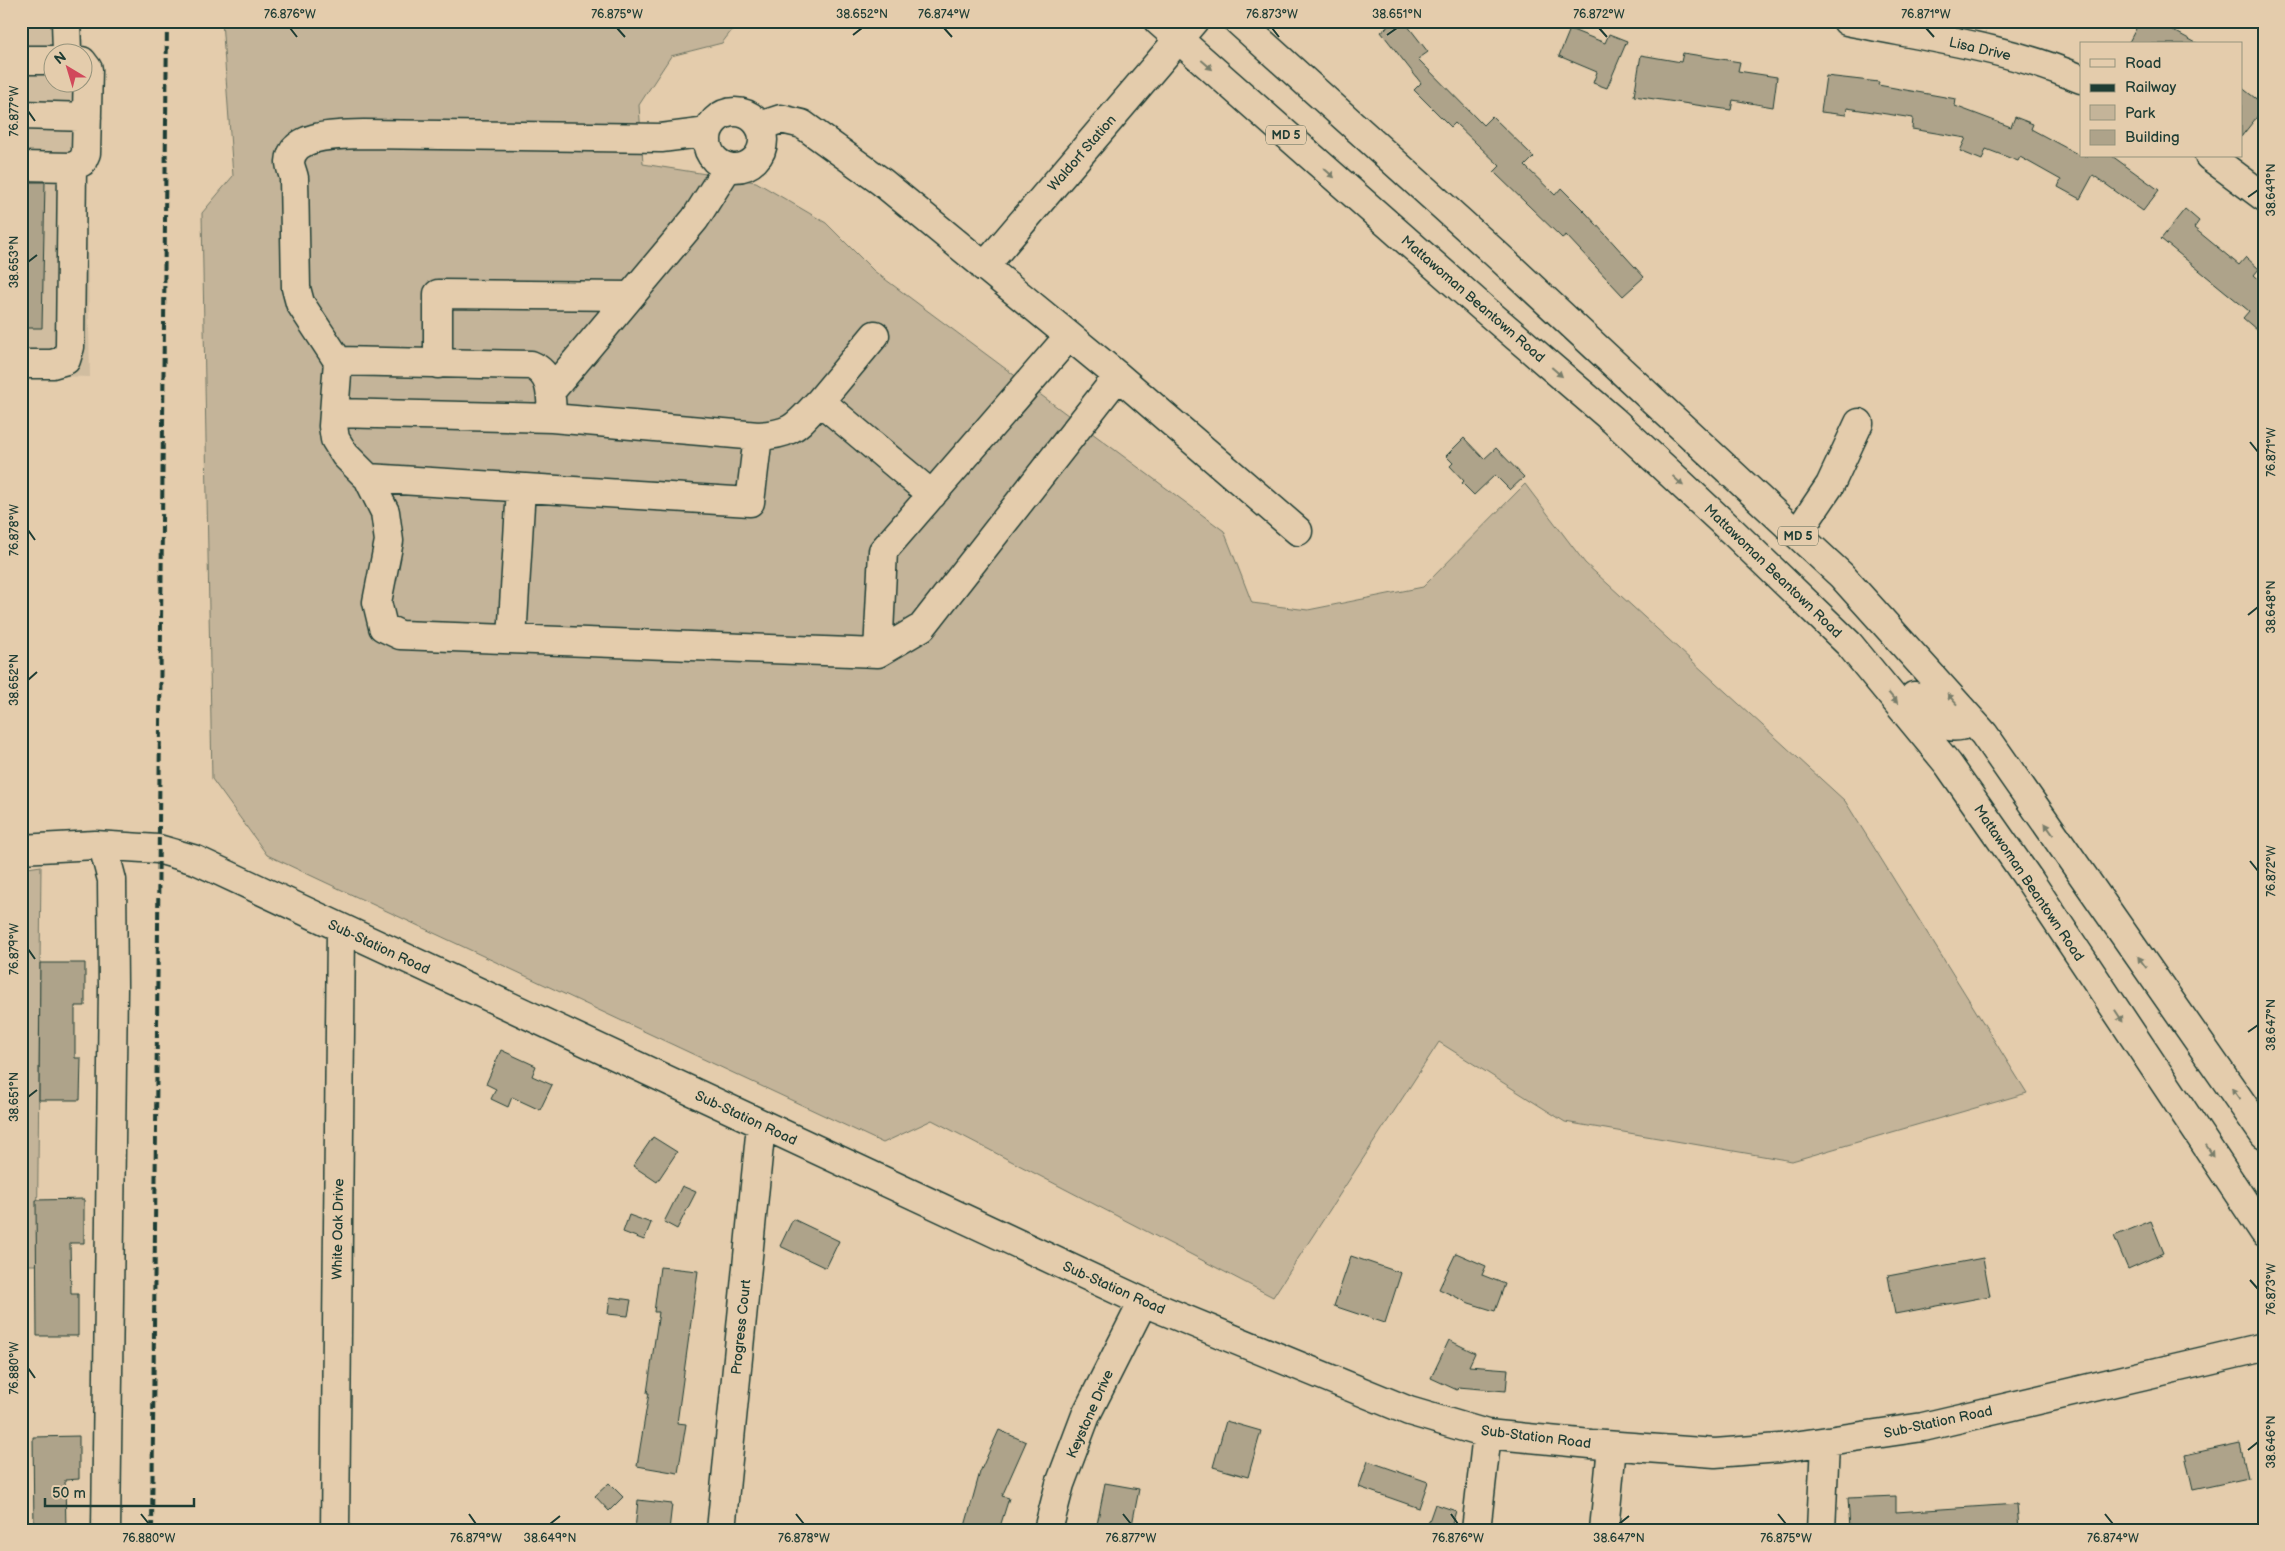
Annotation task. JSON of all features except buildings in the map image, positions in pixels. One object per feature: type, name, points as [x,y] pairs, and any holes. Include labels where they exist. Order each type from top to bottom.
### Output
[{"type":"main road","points":[[66,21],[67,42]]},
{"type":"main road","name":"Mattawoman Beantown Road","points":[[1158,21],[1186,30],[1613,420],[1849,644],[1948,764],[2030,881],[2264,1232]]},
{"type":"main road","name":"MD 5","points":[[1238,21],[1503,260],[1841,575],[1984,734],[2264,1135]]},
{"type":"main road","name":"Lisa Drive","points":[[1846,21],[1994,51],[2053,67],[2080,79]]},
{"type":"main road","name":"Waldorf Station","points":[[984,267],[1186,30]]},
{"type":"main road","points":[[21,60],[42,60]]},
{"type":"main road","points":[[21,166],[72,167],[82,162],[86,153],[88,92]]},
{"type":"main road","points":[[737,112],[754,119],[760,126],[763,144],[760,153],[747,166],[728,167],[720,164],[709,150],[708,132],[719,117],[737,112]]},
{"type":"main road","points":[[21,115],[87,117]]},
{"type":"main road","points":[[760,126],[781,119],[802,124],[882,182],[1118,376],[1298,531]]},
{"type":"main road","points":[[708,132],[661,138],[364,134],[320,137],[308,140],[295,150],[290,162],[294,178],[296,288],[300,303],[338,361],[334,413],[335,439],[345,455],[368,478],[385,512],[389,541],[377,602],[383,627],[400,635],[878,654],[922,627],[1118,376]]},
{"type":"main road","points":[[2212,158],[2261,191]]},
{"type":"main road","points":[[21,364],[52,364],[66,360],[70,347],[72,167]]},
{"type":"main road","points":[[551,391],[695,219],[728,167]]},
{"type":"main road","points":[[438,364],[438,294],[630,296]]},
{"type":"main road","points":[[334,413],[552,418],[758,436],[781,434],[794,429],[875,335]]},
{"type":"main road","points":[[878,654],[883,551],[1069,336]]},
{"type":"main road","points":[[338,361],[531,365],[541,369],[547,377],[551,391],[552,418]]},
{"type":"main road","points":[[820,401],[932,495]]},
{"type":"main road","points":[[1797,534],[1830,484],[1859,423]]},
{"type":"main road","points":[[368,478],[750,502],[758,436]]},
{"type":"main road","points":[[512,639],[521,488]]},
{"type":"main road","points":[[1738,537],[1771,546],[1894,672],[1938,722],[1947,727],[1961,727],[1973,722]]},
{"type":"main road","points":[[103,846],[112,880],[106,1530]]},
{"type":"main road","name":"Sub-Station Road","points":[[21,849],[103,846],[172,851],[214,868],[341,929],[1144,1302],[1408,1412],[1487,1434],[1612,1446],[1734,1453],[1825,1443],[1923,1426],[2264,1347]]},
{"type":"main road","name":"White Oak Drive","points":[[335,1530],[341,929]]},
{"type":"main road","name":"Progress Court","points":[[720,1530],[761,1125]]},
{"type":"main road","name":"Keystone Drive","points":[[1048,1530],[1060,1484],[1086,1415],[1144,1302]]},
{"type":"main road","points":[[1476,1530],[1487,1434]]},
{"type":"main road","points":[[1821,1530],[1825,1443]]},
{"type":"main road","points":[[1604,1530],[1612,1446]]},
{"type":"shaded area","points":[[21,21],[83,21],[83,42],[42,42],[42,92],[84,92],[90,377],[21,375]]},
{"type":"green space","points":[[222,21],[739,21],[722,43],[671,56],[639,105],[643,164],[756,182],[826,223],[874,271],[1224,531],[1252,603],[1308,610],[1423,587],[1525,484],[1585,563],[1845,801],[2027,1093],[1792,1161],[1565,1122],[1439,1042],[1273,1297],[932,1120],[883,1143],[267,855],[212,779],[202,213],[233,176]]},
{"type":"green space","points":[[41,866],[37,1265],[21,1265],[21,869]]},
{"type":"railway","points":[[152,1530],[167,21]]}]
